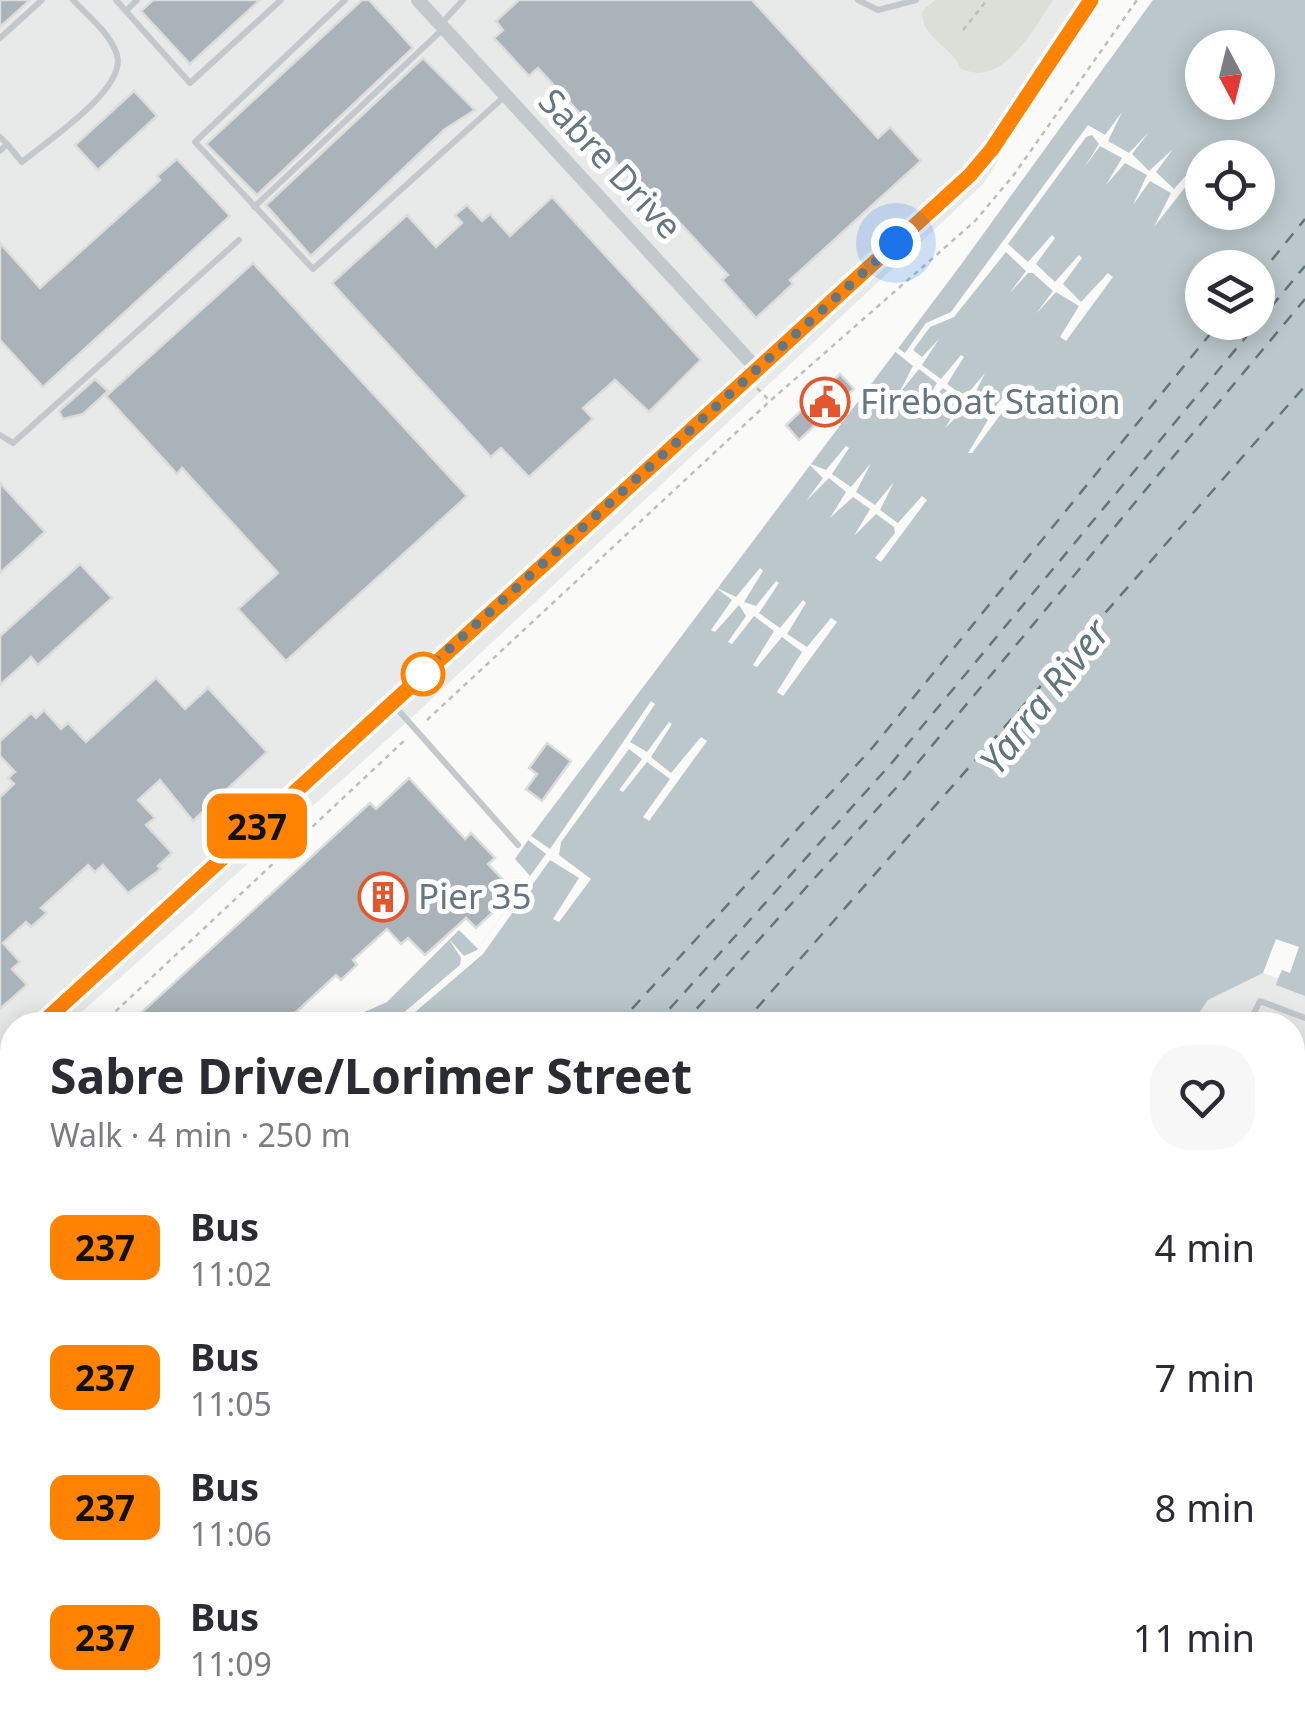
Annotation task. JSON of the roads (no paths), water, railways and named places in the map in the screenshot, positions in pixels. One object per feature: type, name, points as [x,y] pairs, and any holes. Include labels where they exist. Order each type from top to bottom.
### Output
[{"type":"street","name":"Sabre Drive","points":[[418,0],[757,369]]},
{"type":"street","points":[[54,1012],[985,159],[1091,0]]},
{"type":"lane","points":[[0,38],[42,0]]},
{"type":"lane","points":[[0,137],[3,148],[22,162],[108,90],[118,74],[117,56],[107,36],[73,0]]},
{"type":"lane","points":[[116,0],[190,82],[281,0]]},
{"type":"lane","points":[[126,11],[137,0]]},
{"type":"lane","points":[[345,0],[195,142],[312,269],[506,96]]},
{"type":"lane","points":[[254,207],[442,26],[464,0]]},
{"type":"lane","points":[[858,0],[878,10],[916,0]]},
{"type":"lane","points":[[0,435],[13,443],[239,240]]},
{"type":"lane","points":[[391,702],[518,845]]},
{"type":"lane","points":[[1254,1012],[1260,1001],[1289,1012]]},
{"type":"water","name":"Yarra River","points":[[1153,0],[1305,0],[1305,996],[1276,985],[1278,979],[1263,973],[1208,1000],[1200,1012],[364,1012],[387,1002],[459,930],[478,949],[530,876],[515,859],[960,266]]},
{"type":"place","name":"Fireboat Station","points":[[825,402]]},
{"type":"place","name":"Pier 35","points":[[383,897]]}]
